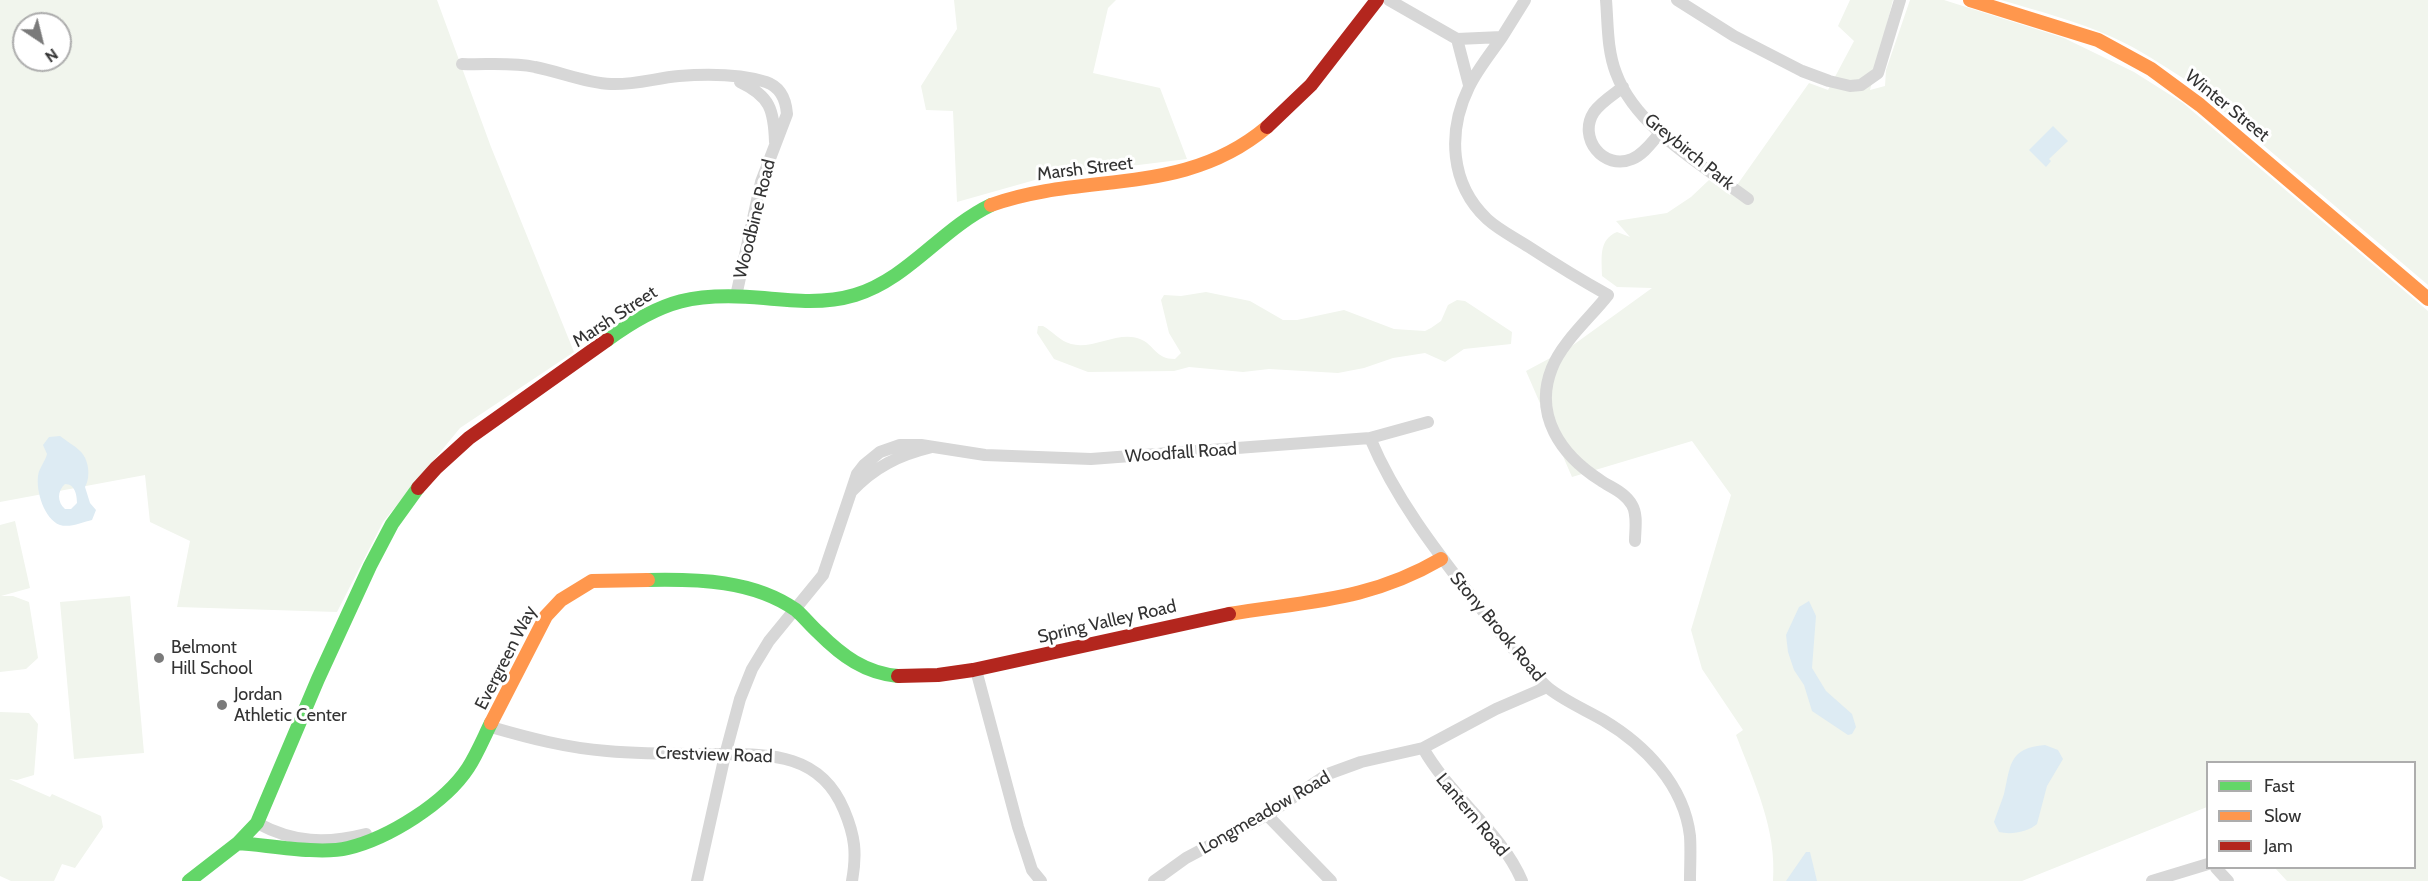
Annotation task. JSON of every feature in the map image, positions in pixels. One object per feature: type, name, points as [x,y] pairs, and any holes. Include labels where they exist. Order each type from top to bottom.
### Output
[{"type":"street","name":"Marsh Street","points":[[189,881],[238,843],[257,823],[330,648],[382,541],[399,512],[420,485],[459,446],[496,417],[651,312],[672,302],[709,295],[818,302],[850,297],[889,280],[959,222],[989,205],[1032,194],[1164,177],[1224,156],[1263,133],[1299,100],[1322,74],[1377,0]]},
{"type":"street","points":[[1389,0],[1457,39],[1502,37]]},
{"type":"street","points":[[1525,0],[1469,86],[1456,125],[1455,154],[1461,181],[1473,203],[1489,221],[1562,269],[1608,295],[1561,350],[1551,368],[1546,394],[1548,417],[1560,446],[1578,465],[1619,491],[1634,507],[1635,541]]},
{"type":"street","name":"Greybirch Park","points":[[1606,0],[1612,60],[1623,87],[1640,113],[1660,133],[1748,199]]},
{"type":"street","points":[[1677,0],[1725,31],[1794,67],[1829,81],[1850,86],[1861,85],[1878,73],[1900,0]]},
{"type":"street","name":"Winter Street","points":[[1970,0],[2101,42],[2163,77],[2200,105],[2428,299]]},
{"type":"street","points":[[1457,39],[1469,86]]},
{"type":"street","name":"Woodbine Road","points":[[462,64],[534,67],[608,84],[640,83],[678,76],[728,77],[769,83],[783,96],[787,114],[761,182],[736,296]]},
{"type":"street","name":"Woodbine Road","points":[[728,77],[760,92],[771,111],[775,143]]},
{"type":"street","points":[[1623,87],[1600,105],[1591,118],[1590,138],[1597,151],[1605,158],[1615,161],[1631,159],[1640,154],[1660,133]]},
{"type":"street","name":"Woodfall Road","points":[[697,881],[725,755],[740,699],[752,669],[769,641],[817,585],[826,568],[857,474],[880,452],[907,445],[985,455],[1091,459],[1370,438],[1428,422]]},
{"type":"street","name":"Stony Brook Road","points":[[1370,438],[1392,483],[1441,559],[1512,650],[1547,687],[1615,727],[1644,749],[1655,761],[1674,789],[1686,819],[1690,835],[1690,881]]},
{"type":"street","name":"Spring Valley Road","points":[[796,611],[825,640],[850,660],[869,670],[906,676],[976,670],[1210,617],[1354,595],[1395,583],[1427,569],[1441,559]]},
{"type":"street","name":"Evergreen Way","points":[[238,843],[313,849],[347,848],[391,831],[443,797],[468,768],[546,616],[558,601],[577,587],[592,581],[695,580],[738,586],[765,594],[796,611]]},
{"type":"street","points":[[976,670],[1018,827],[1032,870],[1041,881]]},
{"type":"street","name":"Longmeadow Road","points":[[1154,881],[1186,858],[1267,815],[1328,774],[1361,762],[1423,748],[1496,709],[1547,687]]},
{"type":"street","name":"Crestview Road","points":[[491,727],[527,738],[605,751],[725,755],[760,753],[807,767],[829,786],[842,805],[853,832],[856,860],[852,881]]},
{"type":"street","name":"Lantern Road","points":[[1423,748],[1434,769],[1507,855],[1522,881]]},
{"type":"street","points":[[1267,815],[1331,881]]},
{"type":"street","name":"Evergreen Way","points":[[257,823],[287,835],[316,840],[335,841],[391,831]]},
{"type":"street","points":[[2152,881],[2206,865]]},
{"type":"street","points":[[2218,869],[2228,881]]},
{"type":"shaded area","points":[[0,0],[437,0],[491,147],[574,352],[460,428],[383,522],[337,612],[177,607],[190,541],[150,522],[145,475],[0,502]]},
{"type":"shaded area","points":[[954,0],[1116,0],[1108,8],[1093,73],[1160,88],[1187,159],[1049,176],[957,202],[953,111],[926,110],[921,86],[957,29]]},
{"type":"shaded area","points":[[1850,0],[1893,0],[1870,90],[1885,86],[1886,70],[1910,0],[1944,0],[2064,38],[2134,72],[2183,103],[2428,311],[2428,881],[2287,881],[2276,869],[2416,869],[2416,761],[2206,761],[2206,807],[2022,881],[1773,881],[1768,824],[1757,788],[1736,735],[1743,730],[1702,669],[1691,630],[1731,495],[1692,441],[1572,477],[1526,371],[1569,348],[1652,288],[1617,287],[1602,276],[1602,250],[1607,240],[1617,232],[1630,237],[1616,221],[1667,213],[1691,197],[1709,180],[1730,195],[1809,83],[1828,90],[1854,41],[1838,26]]},
{"type":"shaded area","points":[[2001,0],[2428,0],[2428,285],[2189,82],[2142,52],[2099,31]]},
{"type":"shaded area","points":[[2053,126],[2068,141],[2049,159],[2051,161],[2046,167],[2029,150]]},
{"type":"shaded area","points":[[1206,292],[1250,301],[1283,320],[1297,320],[1344,310],[1394,329],[1425,331],[1441,321],[1448,305],[1457,300],[1465,301],[1512,332],[1511,344],[1464,349],[1445,362],[1425,353],[1393,358],[1364,368],[1338,373],[1269,369],[1243,372],[1189,367],[1174,371],[1088,372],[1054,359],[1037,333],[1038,326],[1043,326],[1063,341],[1079,345],[1132,337],[1145,342],[1163,357],[1175,359],[1181,353],[1169,333],[1161,300],[1164,295],[1181,296]]},
{"type":"shaded area","points":[[60,436],[83,454],[88,473],[85,487],[90,503],[96,510],[92,520],[64,526],[54,522],[45,511],[38,489],[38,476],[47,454],[43,445],[49,437]],"holes":[[[68,484],[77,497],[77,503],[71,509],[65,509],[59,500],[62,487]]]},
{"type":"shaded area","points":[[15,521],[30,588],[1,596],[13,596],[29,602],[38,658],[26,669],[0,672],[0,525]]},
{"type":"shaded area","points":[[130,596],[144,753],[74,759],[60,602]]},
{"type":"shaded area","points":[[1809,601],[1816,616],[1812,668],[1826,691],[1852,714],[1856,727],[1852,734],[1848,735],[1812,711],[1804,685],[1794,670],[1788,652],[1786,635],[1799,607]]},
{"type":"shaded area","points":[[0,712],[29,713],[38,724],[34,775],[17,780],[9,779],[50,797],[52,794],[101,816],[103,827],[75,868],[62,864],[54,881],[11,881],[0,876]]},
{"type":"shaded area","points":[[2045,745],[2058,750],[2063,759],[2047,786],[2037,824],[2019,832],[1999,832],[1994,822],[2014,759],[2024,750]]},
{"type":"shaded area","points":[[1806,852],[1810,852],[1817,881],[1786,881]]},
{"type":"traffic: fast","points":[[607,340],[645,315],[681,301],[718,296],[810,301],[832,300],[855,295],[892,278],[956,227],[991,205]]},
{"type":"traffic: fast","points":[[189,881],[238,843],[257,823],[318,679],[370,566],[392,524],[418,488]]},
{"type":"traffic: fast","points":[[648,580],[725,583],[762,593],[796,610],[845,656],[875,671],[898,676]]},
{"type":"traffic: fast","points":[[238,843],[308,850],[336,850],[364,843],[398,828],[431,806],[458,781],[471,763],[491,723]]},
{"type":"traffic: slow","points":[[1970,0],[2098,40],[2151,69],[2200,105],[2428,299]]},
{"type":"traffic: slow","points":[[991,205],[1062,188],[1168,174],[1202,164],[1235,149],[1267,127]]},
{"type":"traffic: slow","points":[[1229,614],[1312,602],[1363,591],[1414,573],[1441,559]]},
{"type":"traffic: slow","points":[[491,723],[546,616],[561,600],[592,581],[648,580]]},
{"type":"traffic: jam","points":[[1267,127],[1311,85],[1377,0]]},
{"type":"traffic: jam","points":[[418,488],[469,438],[607,340]]},
{"type":"traffic: jam","points":[[898,676],[938,675],[973,670],[1229,614]]},
{"type":"place","name":"Belmont Hill School","points":[[159,658]]},
{"type":"place","name":"Jordan Athletic Center","points":[[222,705]]}]
